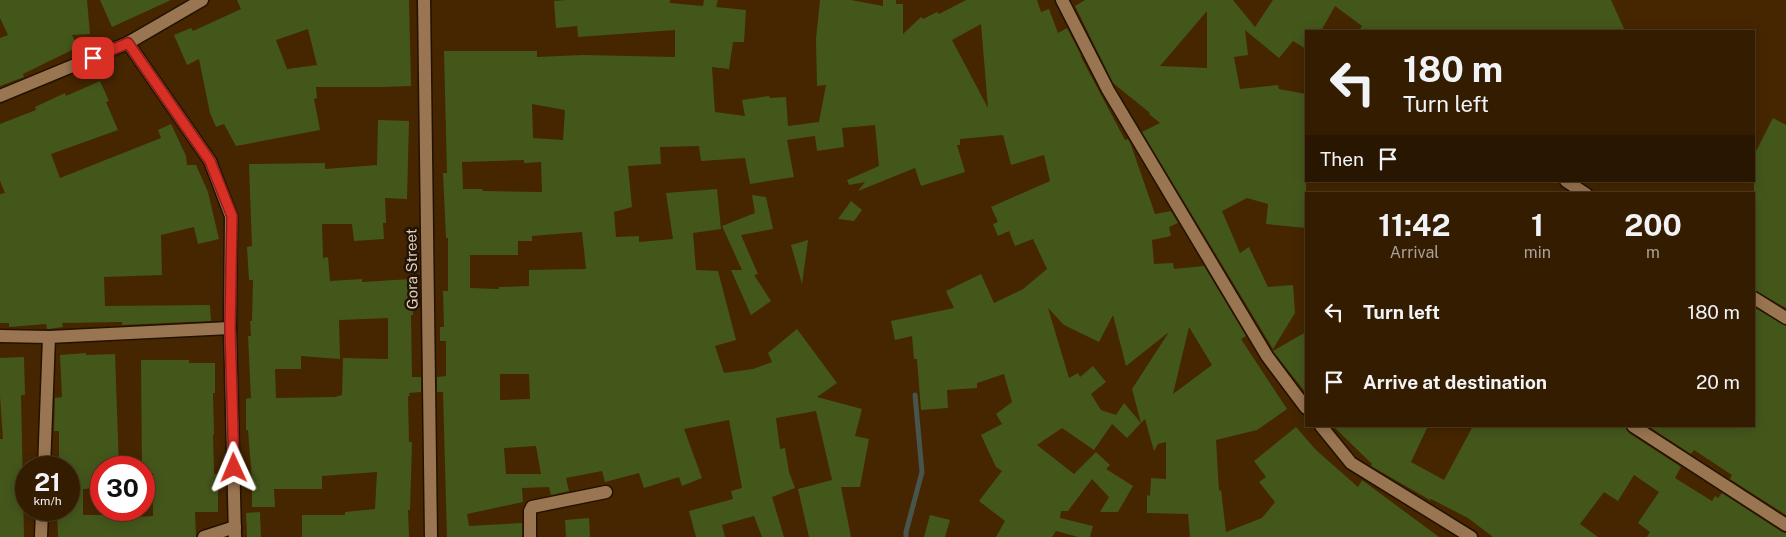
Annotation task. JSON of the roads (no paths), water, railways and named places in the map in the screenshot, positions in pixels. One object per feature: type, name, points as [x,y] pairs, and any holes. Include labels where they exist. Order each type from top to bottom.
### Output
[{"type":"street","points":[[0,96],[128,43],[202,0]]},
{"type":"street","name":"Gora Street","points":[[424,0],[431,537]]},
{"type":"street","points":[[1062,0],[1108,90],[1267,356],[1305,407]]},
{"type":"street","points":[[128,43],[210,161],[232,216],[230,328],[235,532],[204,537]]},
{"type":"street","points":[[1568,182],[1583,192]]},
{"type":"street","points":[[1755,299],[1786,318]]},
{"type":"street","points":[[0,336],[49,337],[230,328]]},
{"type":"street","points":[[44,456],[49,337]]},
{"type":"street","points":[[1322,427],[1351,463],[1471,537]]},
{"type":"street","points":[[1635,427],[1786,525]]},
{"type":"street","points":[[530,537],[530,511],[532,507],[606,492]]},
{"type":"street","points":[[41,537],[42,521]]},
{"type":"waterway","points":[[906,537],[922,472],[915,395]]}]
